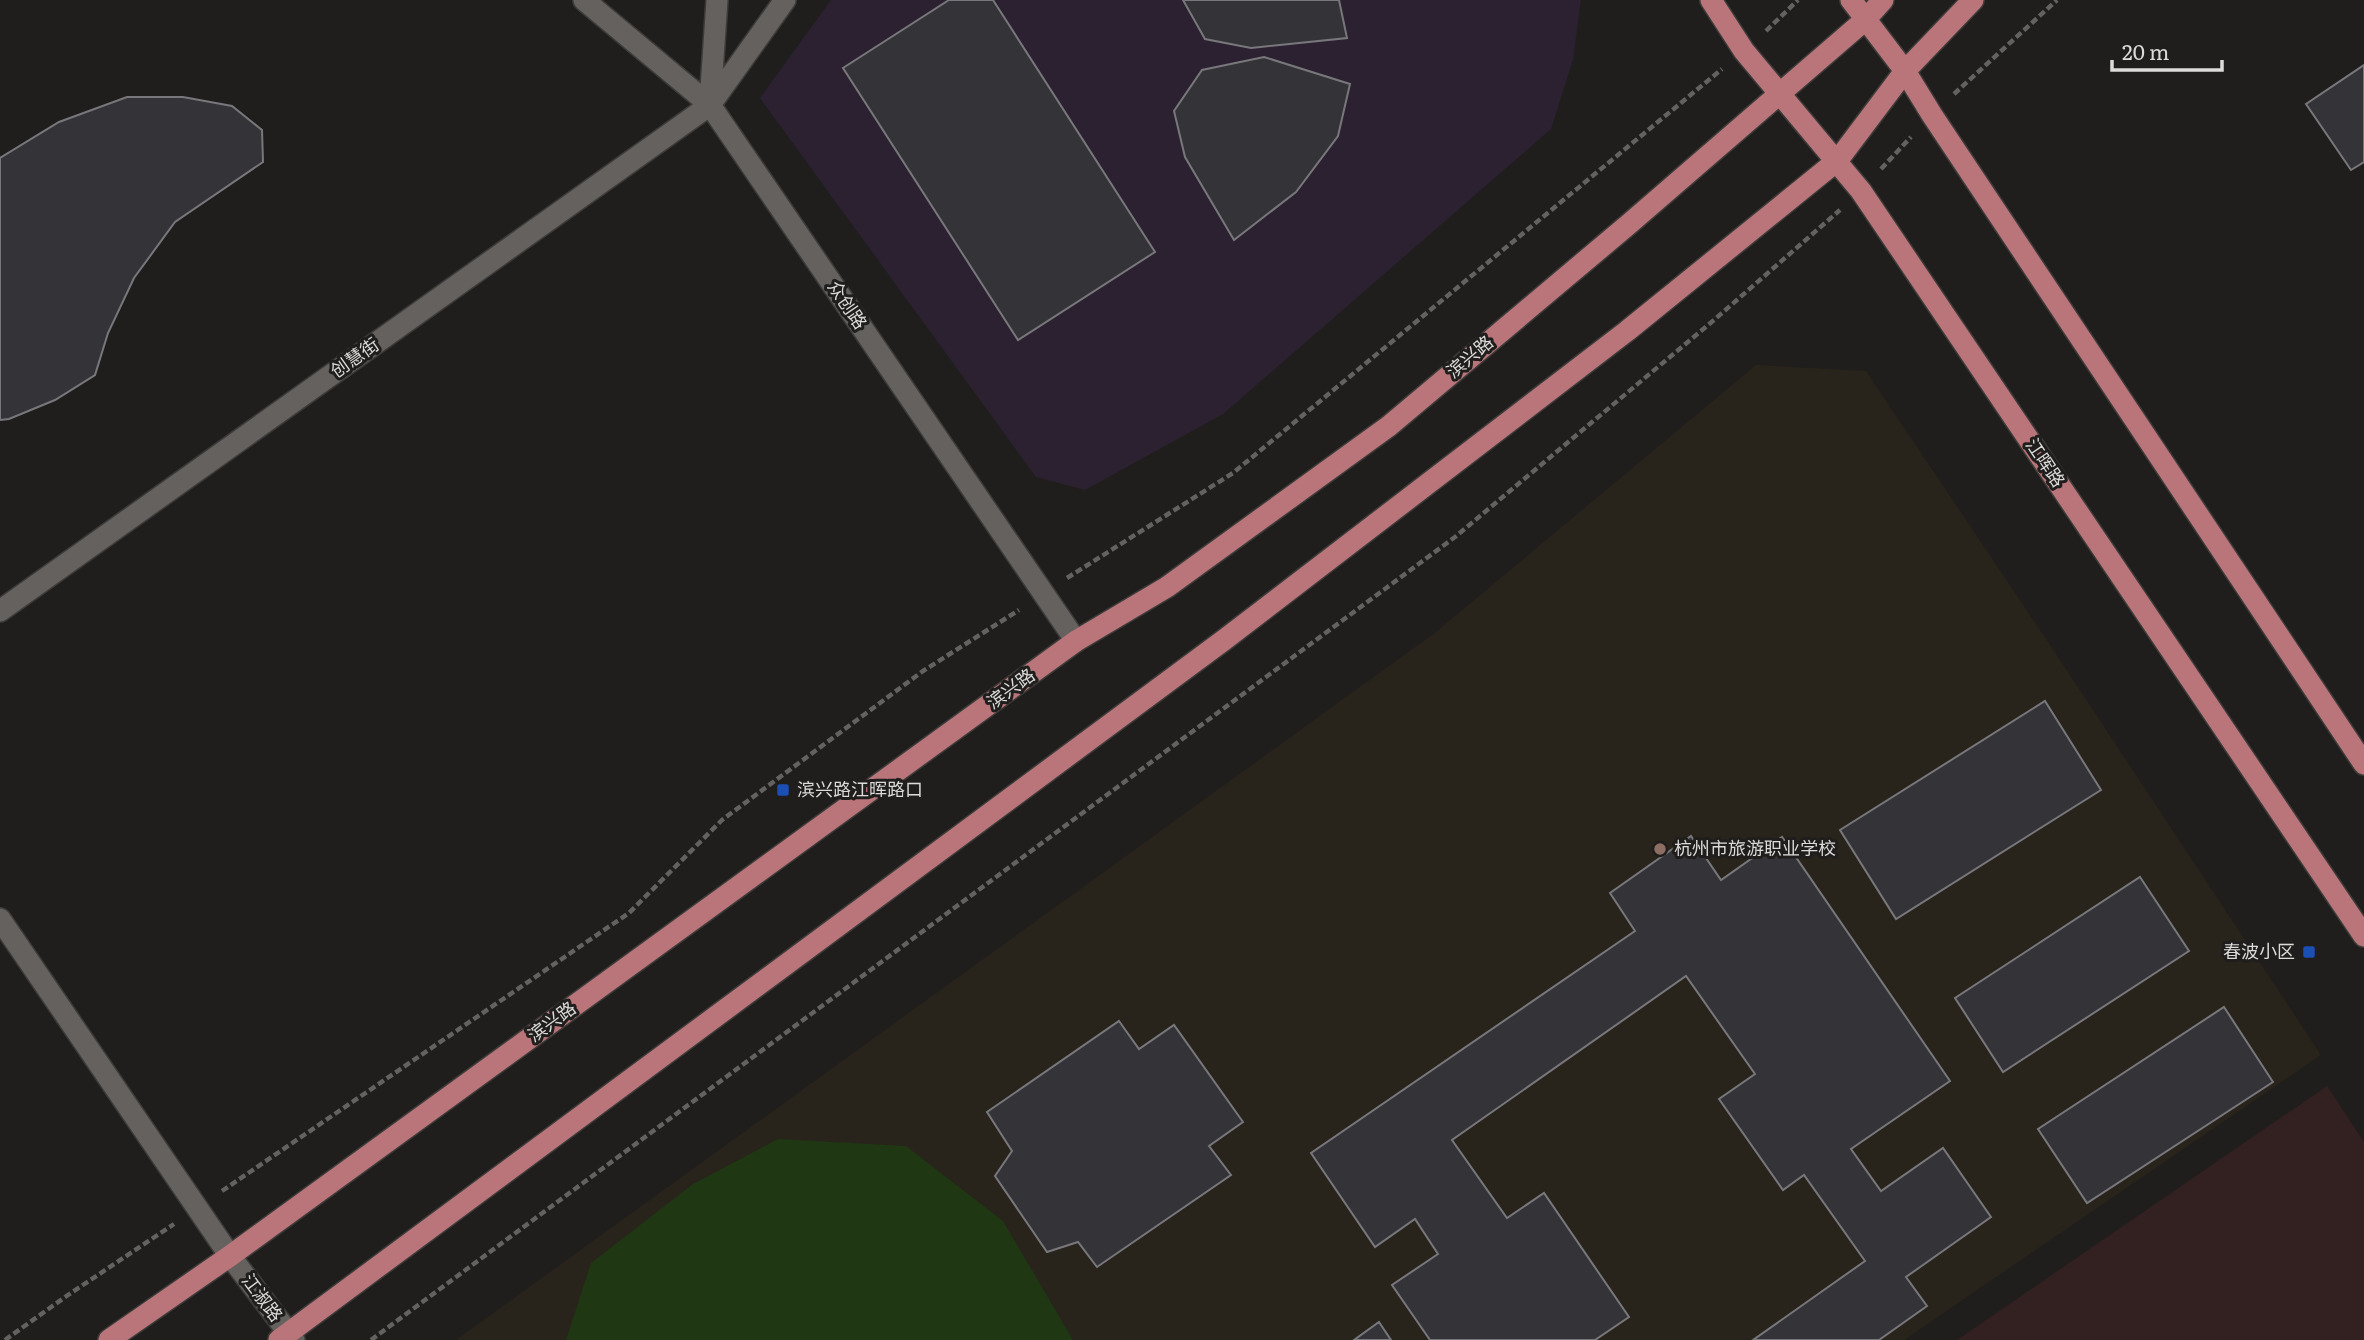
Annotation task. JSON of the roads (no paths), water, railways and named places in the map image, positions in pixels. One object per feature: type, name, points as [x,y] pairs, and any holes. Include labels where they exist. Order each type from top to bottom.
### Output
[{"type":"main road","name":"江晖路","points":[[1711,0],[1744,51],[1838,160],[1861,191],[2364,936]]},
{"type":"main road","points":[[1851,0],[1905,71],[2364,764]]},
{"type":"main road","name":"滨兴路","points":[[109,1340],[230,1256],[1076,641],[1167,587],[1389,426],[1629,225],[1865,20],[1883,0]]},
{"type":"main road","points":[[287,1338],[1224,640],[1627,331],[1838,160],[1905,71],[1973,0]]},
{"type":"street","name":"众创路","points":[[584,0],[710,105],[1076,641]]},
{"type":"street","points":[[710,105],[717,0]]},
{"type":"street","name":"创慧街","points":[[0,611],[710,105],[785,0]]},
{"type":"street","name":"江淑路","points":[[0,919],[287,1338]]},
{"type":"place","name":"滨兴路江晖路口","points":[[783,790]]},
{"type":"place","name":"杭州市旅游职业学校","points":[[1660,849]]},
{"type":"place","name":"春波小区","points":[[2309,952]]}]
